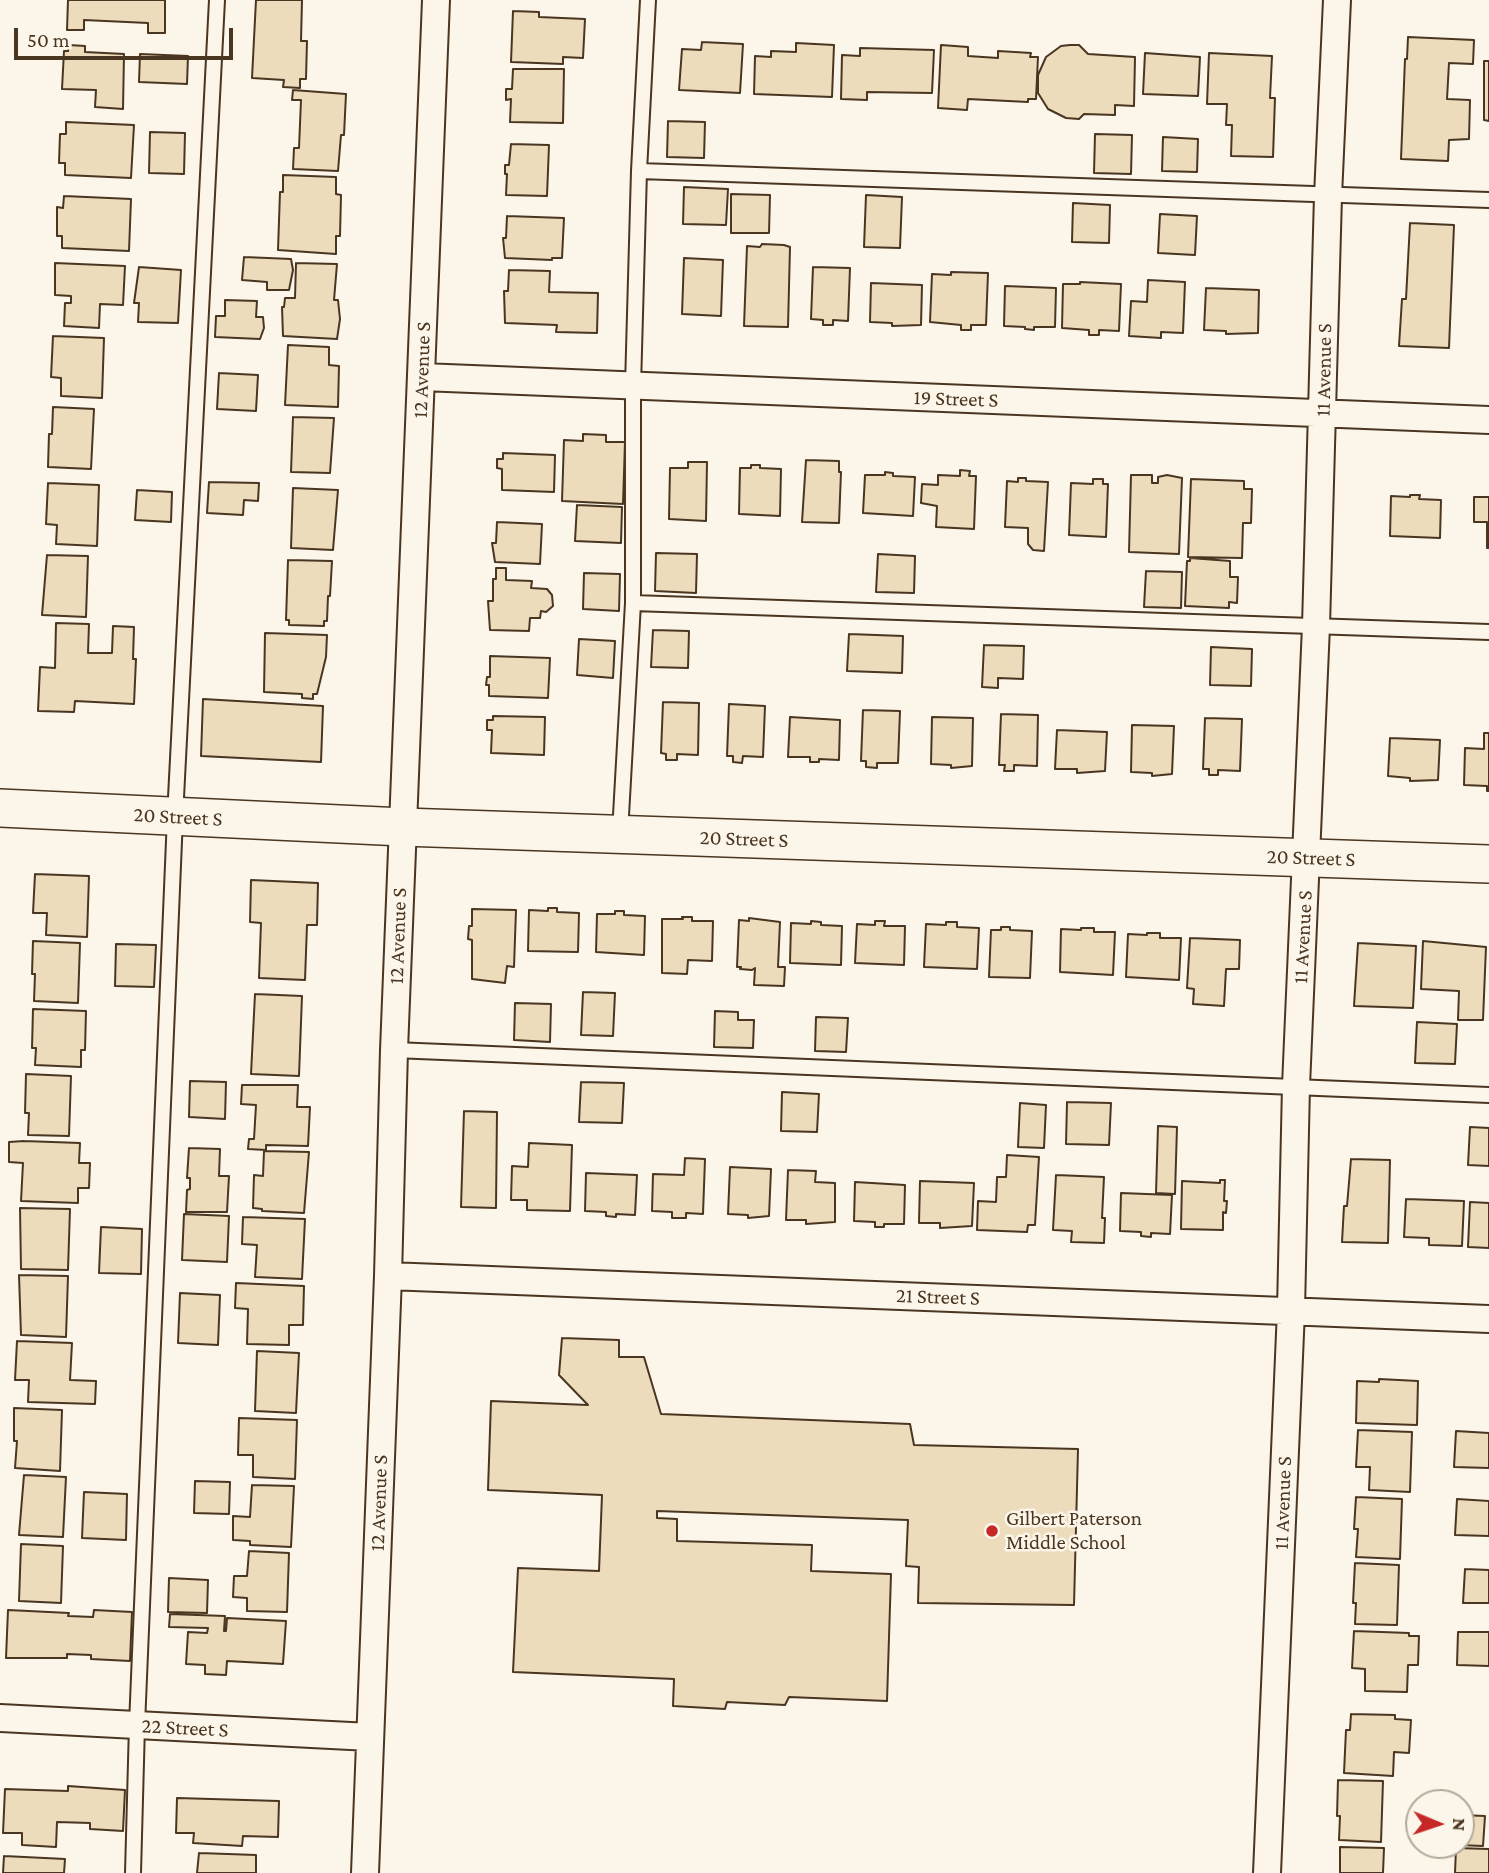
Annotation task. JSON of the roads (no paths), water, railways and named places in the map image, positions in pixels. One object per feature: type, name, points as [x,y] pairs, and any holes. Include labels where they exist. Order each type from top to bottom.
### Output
[{"type":"street","name":"12 Avenue S","points":[[365,1873],[394,1050],[436,0]]},
{"type":"street","name":"11 Avenue S","points":[[1268,1873],[1291,1310],[1296,1086],[1316,626],[1328,196],[1337,0]]},
{"type":"street","name":"19 Street S","points":[[422,377],[1489,420]]},
{"type":"street","name":"20 Street S","points":[[0,808],[403,827],[1489,864]]},
{"type":"street","name":"21 Street S","points":[[388,1276],[1489,1318]]},
{"type":"street","name":"22 Street S","points":[[0,1718],[370,1737]]},
{"type":"lane","points":[[133,1873],[175,817],[218,0]]},
{"type":"lane","points":[[620,834],[633,603],[639,171],[648,0]]},
{"type":"lane","points":[[639,171],[1489,200]]},
{"type":"lane","points":[[633,603],[1489,632]]},
{"type":"lane","points":[[394,1050],[1489,1095]]},
{"type":"place","name":"Gilbert Paterson Middle School","points":[[992,1531]]}]
